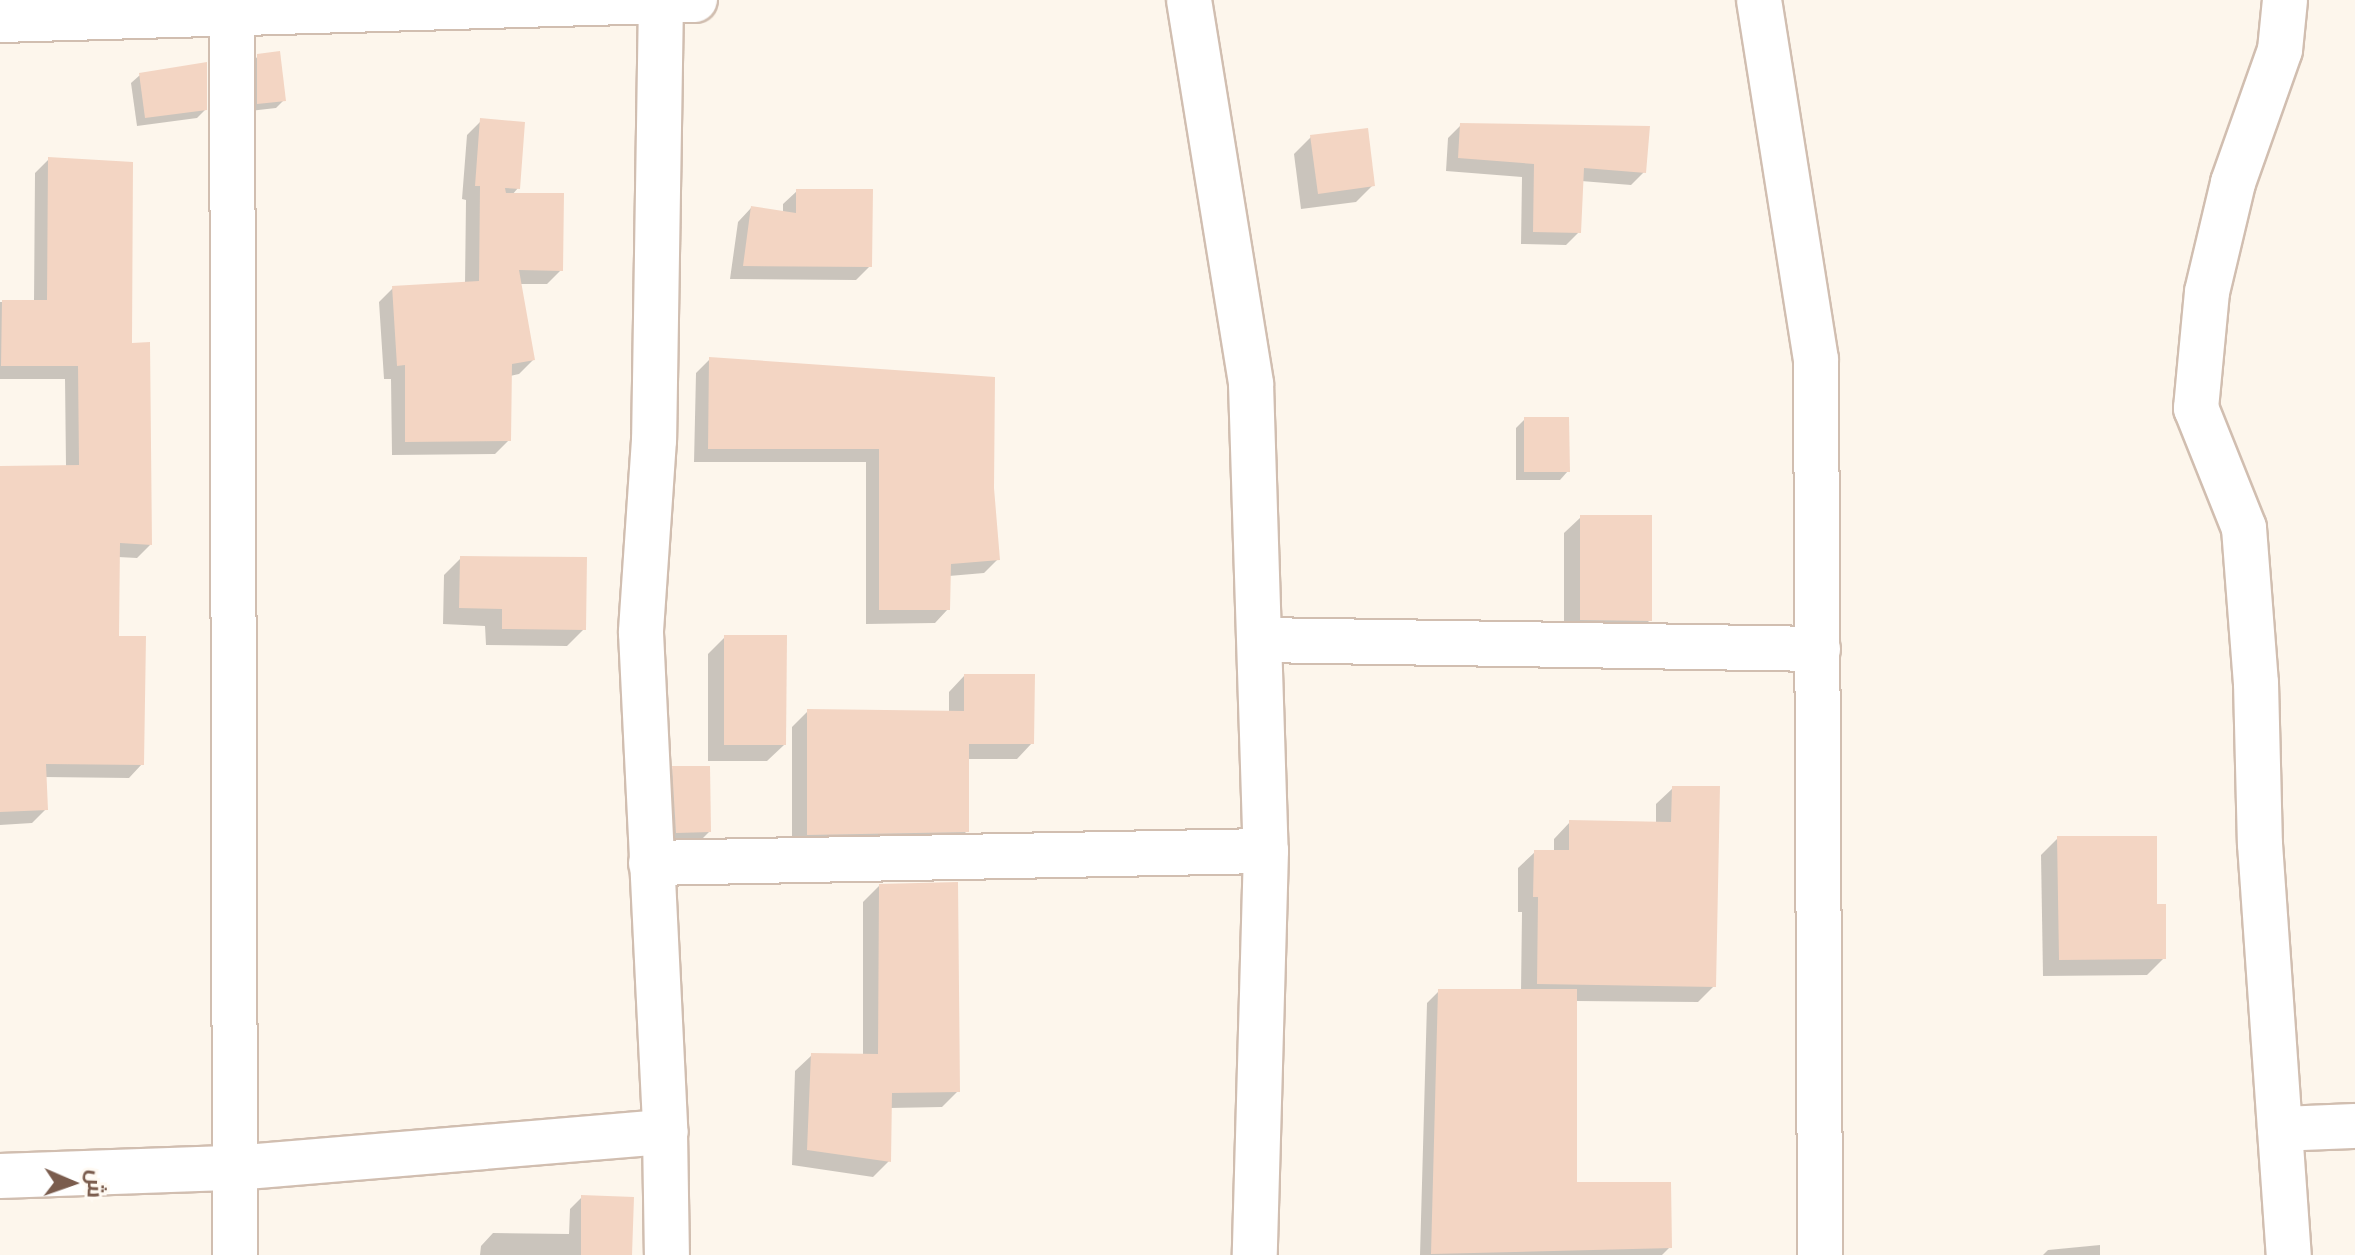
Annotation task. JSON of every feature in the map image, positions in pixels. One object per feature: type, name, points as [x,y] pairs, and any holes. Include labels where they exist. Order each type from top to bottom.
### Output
[{"type":"street","points":[[662,0],[654,440],[641,633],[665,1132],[667,1255]]},
{"type":"street","points":[[0,20],[232,5],[695,0]]},
{"type":"street","points":[[1189,0],[1251,384],[1266,851],[1255,1255]]},
{"type":"street","points":[[1759,0],[1816,359],[1820,1255]]},
{"type":"street","points":[[2285,0],[2280,50],[2233,183],[2207,292],[2196,408],[2244,528],[2256,683],[2260,844],[2289,1255]]},
{"type":"street","points":[[232,5],[235,1255]]},
{"type":"street","points":[[1260,640],[1818,649]]},
{"type":"street","points":[[651,863],[1266,851]]},
{"type":"street","points":[[2280,1129],[2355,1126]]},
{"type":"street","points":[[0,1176],[234,1168],[665,1132]]},
{"type":"building","points":[[280,51],[286,101],[257,104],[257,54]]},
{"type":"building","points":[[207,62],[207,110],[145,118],[139,73]]},
{"type":"building","points":[[480,118],[525,122],[520,189],[505,188],[506,193],[564,193],[563,271],[519,270],[535,360],[512,364],[511,441],[405,442],[405,365],[397,366],[392,286],[479,281],[480,186],[475,186]]},
{"type":"building","points":[[1460,123],[1650,126],[1646,173],[1584,168],[1581,233],[1533,232],[1534,164],[1458,158]]},
{"type":"building","points":[[1368,128],[1375,186],[1318,194],[1310,135]]},
{"type":"building","points":[[48,157],[133,162],[132,343],[150,342],[152,545],[120,543],[119,636],[146,636],[144,765],[46,764],[48,810],[0,812],[0,466],[79,465],[78,366],[1,366],[2,300],[47,300]]},
{"type":"building","points":[[796,189],[873,189],[872,267],[743,266],[751,206],[796,213]]},
{"type":"building","points":[[709,357],[995,377],[994,488],[1000,560],[951,564],[950,610],[879,610],[879,449],[708,449]]},
{"type":"building","points":[[1524,417],[1569,417],[1570,472],[1524,472]]},
{"type":"building","points":[[1580,515],[1652,515],[1652,621],[1580,620]]},
{"type":"building","points":[[460,556],[587,557],[586,630],[502,629],[502,609],[459,608]]},
{"type":"building","points":[[724,635],[787,635],[786,745],[724,745]]},
{"type":"building","points":[[964,674],[1035,674],[1034,744],[969,744],[969,832],[807,835],[807,709],[964,711]]},
{"type":"building","points":[[672,766],[710,766],[711,832],[676,833]]},
{"type":"building","points":[[1672,786],[1720,786],[1716,987],[1537,984],[1538,897],[1533,897],[1534,850],[1569,850],[1569,820],[1671,822]]},
{"type":"building","points":[[2057,836],[2157,836],[2157,904],[2166,904],[2166,959],[2059,960]]},
{"type":"building","points":[[958,882],[960,1092],[892,1093],[891,1162],[807,1150],[811,1053],[878,1054],[879,884]]},
{"type":"building","points":[[1438,989],[1577,989],[1577,1182],[1671,1182],[1672,1248],[1431,1254]]},
{"type":"building","points":[[581,1195],[634,1197],[632,1255],[581,1255]]}]
